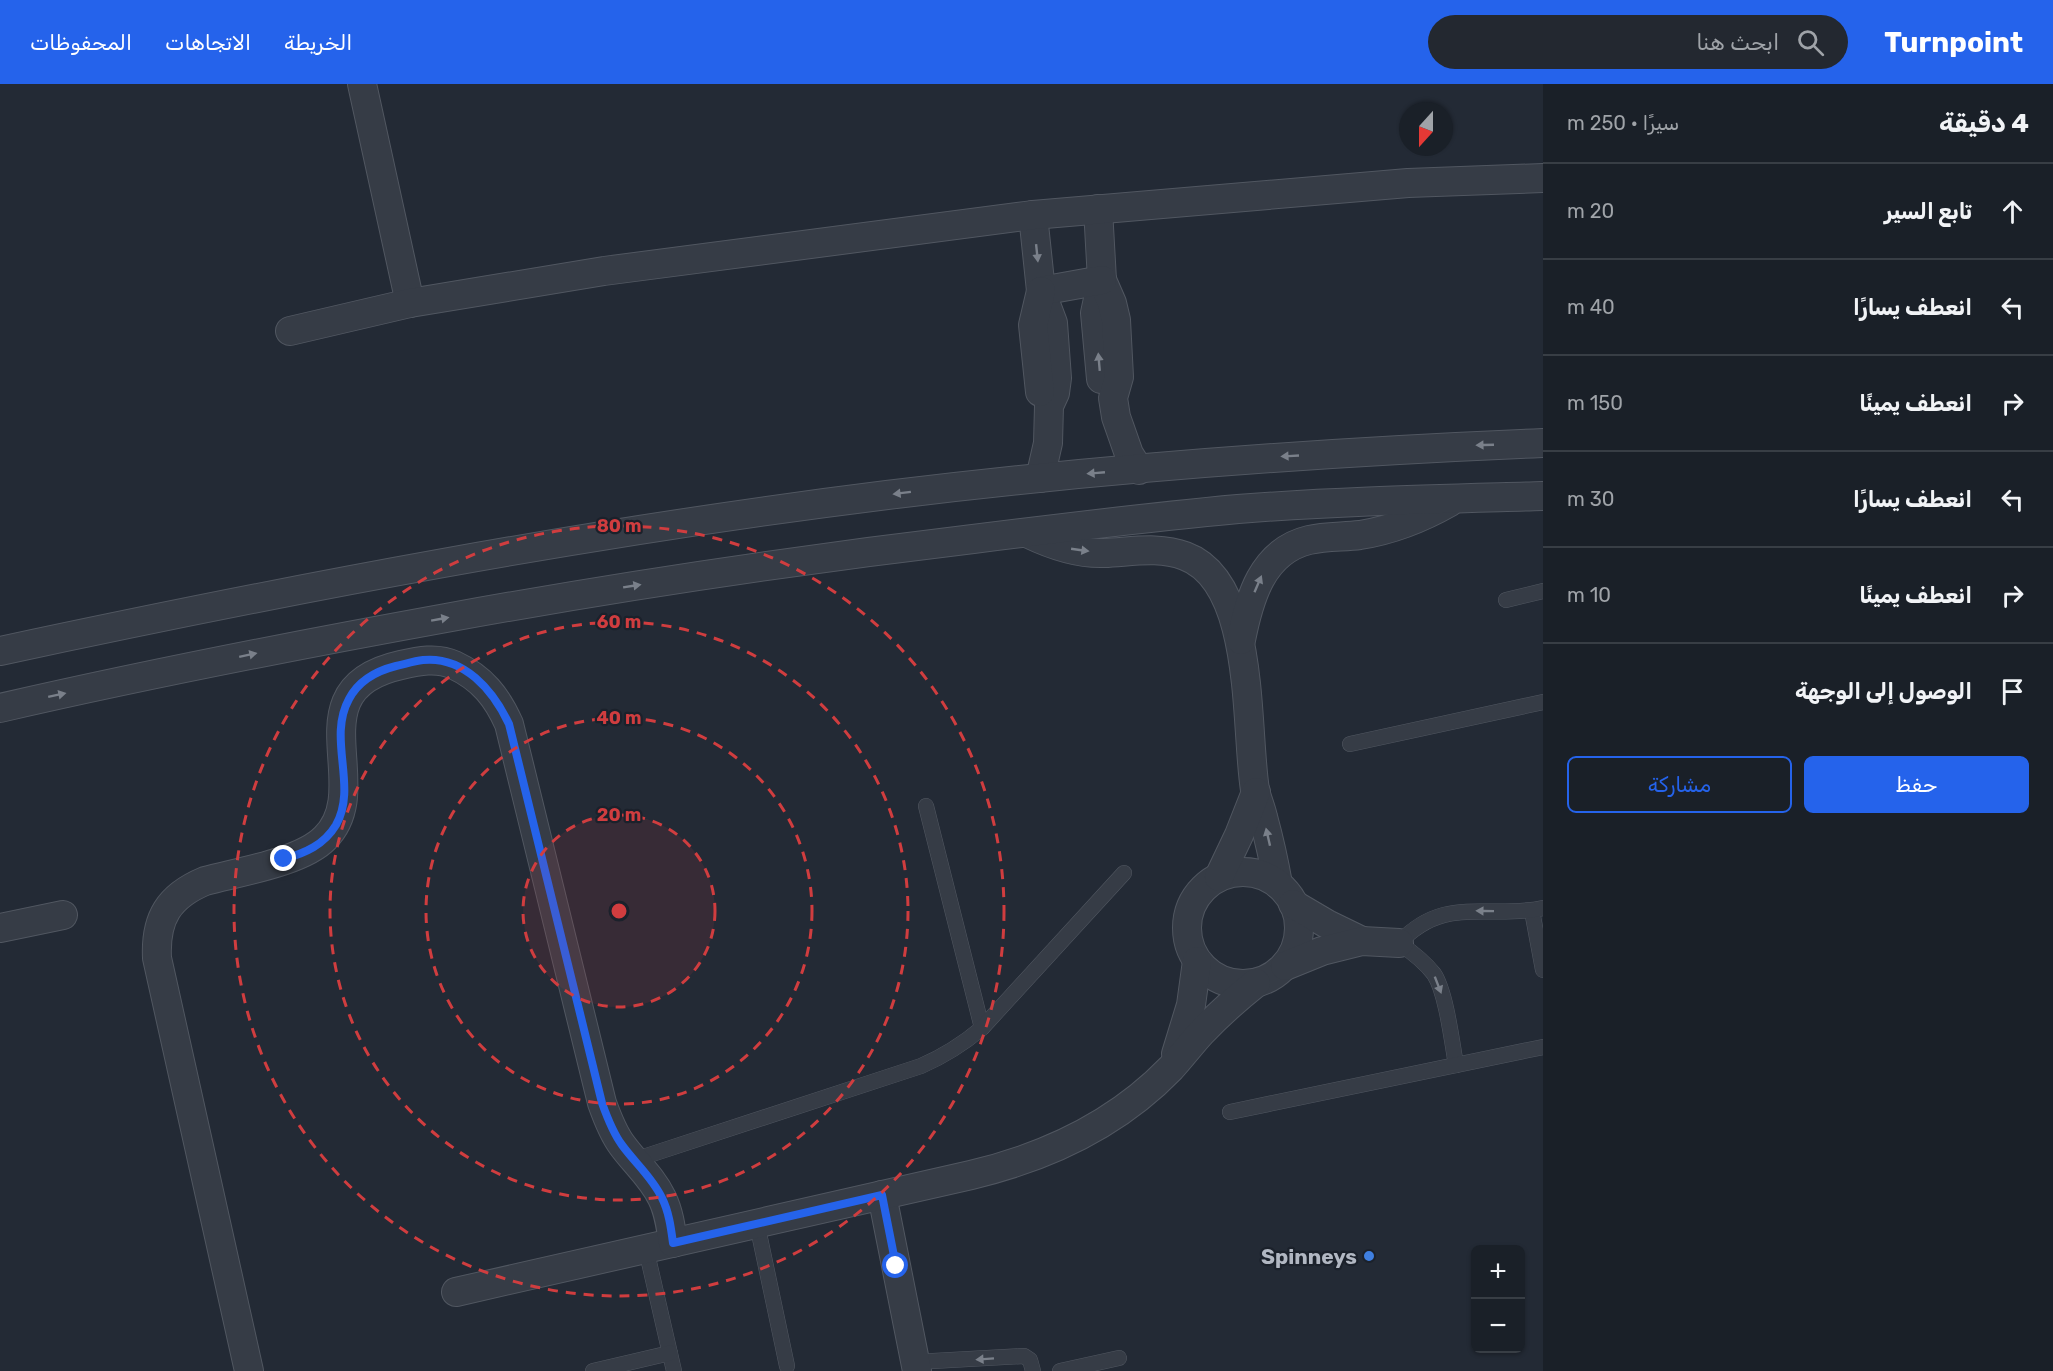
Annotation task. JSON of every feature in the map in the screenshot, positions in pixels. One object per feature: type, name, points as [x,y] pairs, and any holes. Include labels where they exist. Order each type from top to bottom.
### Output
[{"type":"street","points":[[362,84],[410,303]]},
{"type":"street","points":[[290,331],[410,303],[604,271],[1033,215],[1407,183],[1543,178]]},
{"type":"street","points":[[1098,209],[1102,280],[1112,303],[1116,320],[1119,377],[1113,398],[1121,436],[1139,470]]},
{"type":"street","points":[[1033,215],[1041,291],[1053,323],[1057,385],[1049,406],[1048,442],[1040,478]]},
{"type":"street","points":[[1041,291],[1102,280]]},
{"type":"street","points":[[0,651],[361,577],[557,543],[861,499],[1040,478],[1274,457],[1543,443]]},
{"type":"street","points":[[0,708],[297,645],[552,598],[709,574],[1131,519],[1347,502],[1543,496]]},
{"type":"street","points":[[1241,640],[1250,604],[1261,575],[1279,555],[1294,545],[1310,540],[1393,528],[1425,515],[1455,498]]},
{"type":"street","points":[[456,1292],[1009,1166],[1045,1153],[1080,1137],[1113,1117],[1143,1094],[1171,1068],[1219,1014],[1256,983],[1272,977],[1285,966],[1298,943],[1298,916],[1286,894],[1256,792],[1241,640],[1218,582],[1209,572],[1188,557],[1163,551],[1101,553],[1074,550],[1049,543],[1024,532]]},
{"type":"street","points":[[249,1371],[157,958],[158,931],[169,906],[177,896],[190,887],[299,855],[314,848],[326,838],[335,825],[343,802],[340,733],[344,711],[349,698],[358,687],[380,670],[424,660],[449,663],[478,679],[500,704],[509,724],[602,1103],[620,1143],[654,1184],[662,1198],[668,1213],[673,1243]]},
{"type":"street","points":[[1256,792],[1219,877],[1197,895],[1190,907],[1187,921],[1190,949],[1197,961],[1211,974],[1229,983],[1256,983]]},
{"type":"street","points":[[1219,877],[1243,872],[1267,878],[1327,924],[1362,941]]},
{"type":"street","points":[[0,928],[63,915]]},
{"type":"street","points":[[1285,966],[1322,951],[1362,941],[1399,943]]},
{"type":"street","points":[[1171,1068],[1191,1005],[1197,961]]},
{"type":"street","points":[[882,1195],[916,1367]]},
{"type":"lane","points":[[1506,600],[1542,594]]},
{"type":"lane","points":[[1350,744],[1543,702]]},
{"type":"lane","points":[[927,806],[982,1028]]},
{"type":"lane","points":[[634,1160],[921,1066],[957,1047],[982,1028],[1124,873]]},
{"type":"lane","points":[[1456,1065],[1442,995],[1435,976],[1414,952],[1399,943],[1419,925],[1444,914],[1537,909],[1543,970]]},
{"type":"lane","points":[[1230,1112],[1543,1047]]},
{"type":"lane","points":[[757,1224],[787,1366]]},
{"type":"lane","points":[[646,1249],[674,1371]]},
{"type":"lane","points":[[593,1371],[670,1353]]},
{"type":"lane","points":[[916,1367],[1024,1356],[1030,1359],[1033,1371]]},
{"type":"lane","points":[[1060,1371],[1119,1358]]},
{"type":"place","name":"Spinneys","points":[[1369,1256]]},
{"type":"route","points":[[284,859],[314,848],[326,838],[342,810],[344,794],[340,726],[349,698],[358,687],[380,670],[424,660],[449,663],[469,672],[486,686],[500,704],[509,724],[602,1103],[620,1143],[645,1172],[662,1198],[668,1213],[673,1243],[882,1195],[896,1266]]}]
